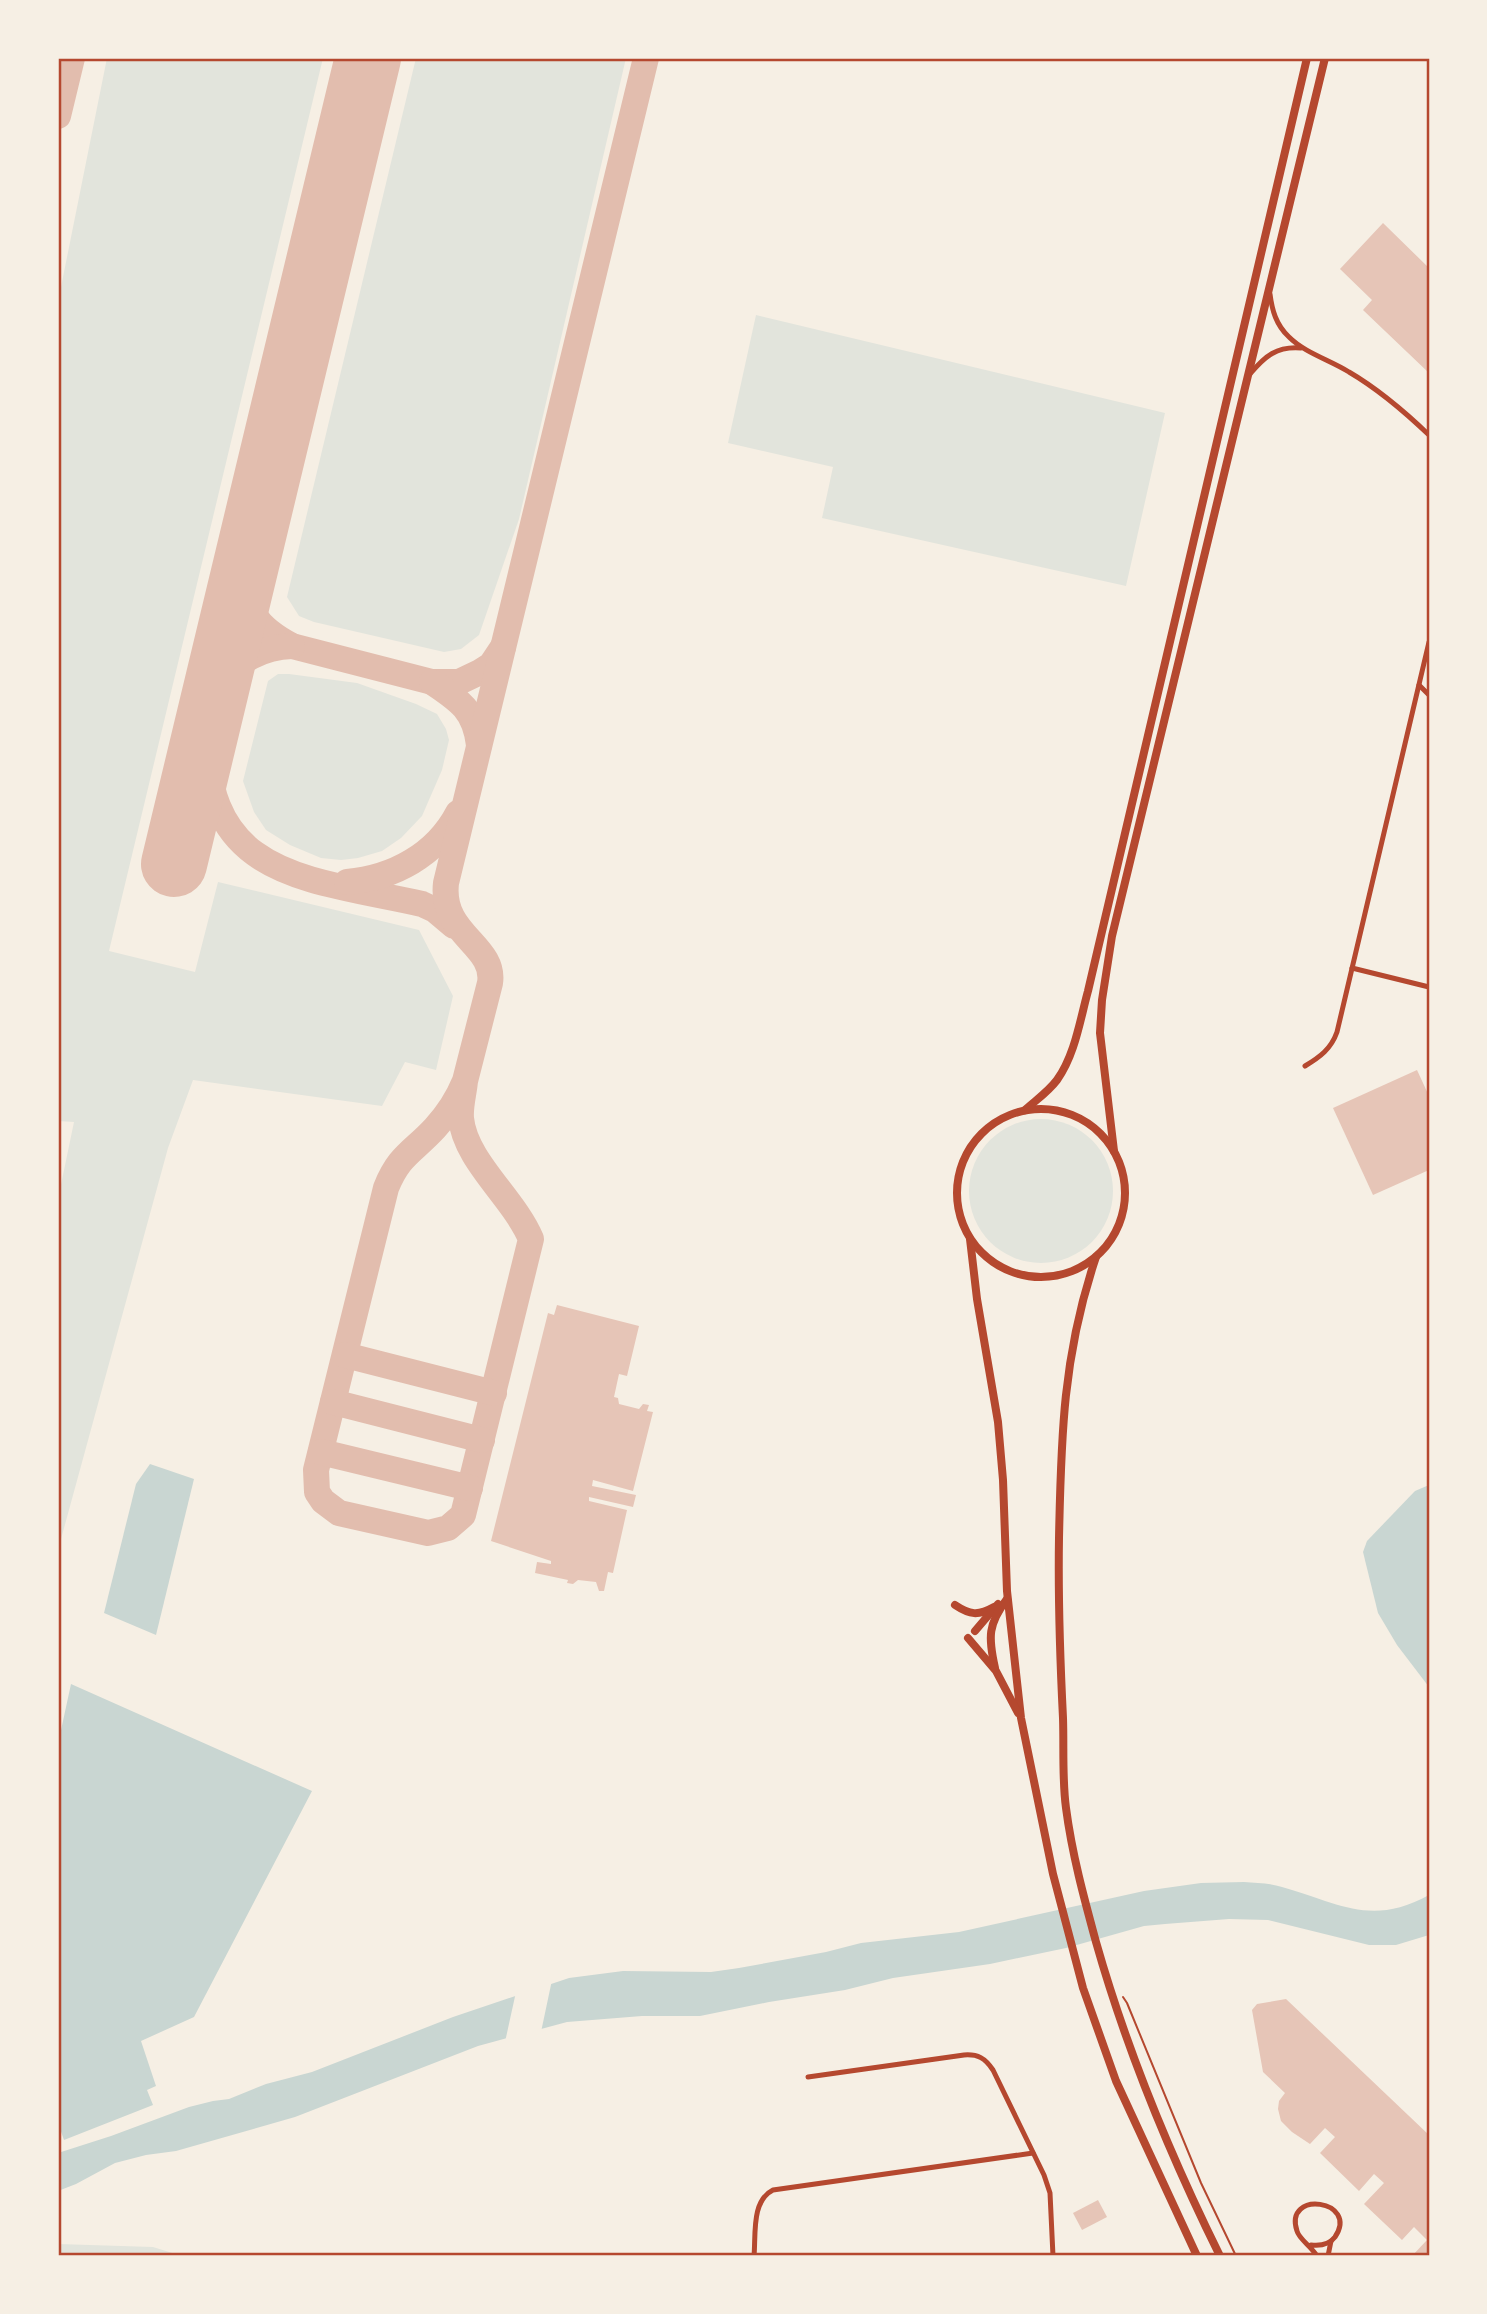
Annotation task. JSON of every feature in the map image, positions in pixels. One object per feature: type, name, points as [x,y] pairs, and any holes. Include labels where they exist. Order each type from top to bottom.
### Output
[{"type":"main road","points":[[1024,1110],[1059,1077],[1068,1060],[1088,991],[1307,58]]},
{"type":"main road","points":[[1114,1151],[1100,1033],[1112,936],[1325,58]]},
{"type":"main road","points":[[1050,1109],[1075,1116],[1097,1130],[1114,1151],[1123,1179],[1125,1198],[1115,1233],[1096,1257],[1076,1270],[1053,1276],[1029,1276],[1006,1269],[986,1257],[970,1239],[960,1217],[956,1194],[959,1171],[968,1149],[983,1131],[1002,1117],[1024,1110],[1050,1109]]},
{"type":"main road","points":[[970,1239],[998,1422],[1007,1595],[1021,1718],[1053,1874],[1083,1988],[1116,2081],[1197,2256]]},
{"type":"main road","points":[[1096,1257],[1075,1326],[1065,1392],[1061,1450],[1058,1610],[1066,1806],[1076,1865],[1109,1984],[1154,2112],[1220,2256]]},
{"type":"main road","points":[[975,1631],[1007,1595]]},
{"type":"main road","points":[[996,1671],[990,1632],[1007,1595]]},
{"type":"main road","points":[[956,1605],[971,1614],[979,1614],[996,1606]]},
{"type":"main road","points":[[968,1638],[996,1671],[1021,1718]]},
{"type":"street","points":[[1269,289],[1276,321],[1288,337],[1369,385],[1429,435]]},
{"type":"street","points":[[1248,377],[1263,359],[1277,349],[1304,348]]},
{"type":"street","points":[[1305,1066],[1320,1058],[1334,1041],[1429,642]]},
{"type":"street","points":[[1419,685],[1429,695]]},
{"type":"street","points":[[1352,968],[1429,987]]},
{"type":"street","points":[[808,2077],[964,2055],[981,2056],[988,2061],[1044,2175],[1050,2193],[1053,2256]]},
{"type":"street","points":[[754,2256],[758,2207],[764,2195],[773,2190],[1033,2153]]},
{"type":"street","points":[[1317,2256],[1311,2245],[1299,2236],[1296,2222],[1301,2210],[1314,2203],[1328,2205],[1337,2216],[1338,2230],[1331,2241],[1328,2256]]},
{"type":"street","points":[[1311,2245],[1325,2245],[1331,2241]]},
{"type":"path","points":[[1109,1984],[1127,2003],[1201,2183],[1236,2256]]},
{"type":"shaded area","points":[[107,58],[323,58],[109,951],[195,972],[218,882],[419,930],[453,996],[436,1070],[405,1062],[382,1106],[193,1080],[168,1148],[58,1550],[58,1199],[74,1122],[58,1121],[58,302]]},
{"type":"shaded area","points":[[416,58],[626,58],[519,519],[479,635],[461,649],[444,652],[314,622],[299,616],[287,597]]},
{"type":"shaded area","points":[[756,315],[1165,413],[1126,586],[822,518],[833,467],[728,443]]},
{"type":"shaded area","points":[[278,674],[357,683],[437,714],[446,729],[449,740],[442,770],[422,816],[401,838],[382,851],[341,860],[321,858],[290,845],[266,830],[254,812],[243,781],[268,681]]},
{"type":"shaded area","points":[[1041,1119],[1069,1124],[1092,1140],[1108,1163],[1113,1191],[1108,1219],[1092,1242],[1069,1258],[1041,1263],[1013,1258],[990,1242],[974,1219],[969,1191],[974,1163],[990,1140],[1013,1124]]},
{"type":"shaded area","points":[[150,1464],[194,1479],[156,1635],[104,1613],[136,1484]]},
{"type":"shaded area","points":[[1429,1485],[1429,1687],[1397,1645],[1378,1613],[1363,1552],[1367,1541],[1415,1491]]},
{"type":"shaded area","points":[[71,1684],[312,1791],[194,2017],[141,2041],[156,2086],[147,2090],[153,2105],[64,2140],[58,2123],[58,1744]]},
{"type":"shaded area","points":[[1244,1882],[1277,1886],[1338,1905],[1372,1911],[1390,1910],[1429,1895],[1429,1935],[1396,1945],[1369,1945],[1268,1920],[1229,1919],[1144,1926],[1066,1948],[990,1964],[893,1978],[845,1990],[700,2016],[642,2016],[567,2022],[478,2046],[295,2117],[176,2151],[115,2163],[58,2191],[58,2153],[189,2107],[229,2099],[266,2084],[312,2072],[453,2017],[569,1978],[623,1971],[711,1972],[826,1952],[861,1943],[959,1932],[1144,1891],[1201,1883]]},
{"type":"shaded area","points":[[58,2244],[153,2247],[182,2256],[58,2256]]},
{"type":"pier","points":[[552,1980],[541,2032],[505,2042],[516,1992]]},
{"type":"building","points":[[1383,223],[1429,268],[1429,373],[1363,310],[1372,300],[1340,269]]},
{"type":"building","points":[[1417,1070],[1429,1096],[1429,1170],[1373,1195],[1333,1108]]},
{"type":"building","points":[[557,1305],[639,1326],[627,1376],[619,1374],[614,1397],[618,1398],[619,1404],[639,1409],[643,1404],[649,1405],[647,1411],[653,1412],[633,1491],[593,1480],[592,1486],[636,1495],[633,1507],[589,1497],[589,1501],[627,1510],[613,1573],[608,1572],[604,1591],[599,1591],[596,1582],[578,1580],[573,1584],[567,1583],[568,1580],[535,1573],[537,1562],[551,1564],[551,1561],[491,1541],[548,1313],[554,1315]]},
{"type":"building","points":[[1286,1999],[1429,2135],[1429,2256],[1412,2256],[1427,2240],[1414,2227],[1402,2240],[1364,2204],[1384,2183],[1374,2174],[1359,2191],[1320,2153],[1335,2137],[1325,2128],[1310,2144],[1281,2121],[1279,2101],[1285,2093],[1263,2072],[1252,2010],[1257,2004]]},
{"type":"building","points":[[1098,2200],[1107,2217],[1082,2230],[1073,2213]]},
{"type":"taxiway","points":[[58,116],[72,58]]},
{"type":"taxiway","points":[[465,1081],[461,1113],[464,1134],[480,1164],[531,1239],[463,1515],[448,1528],[428,1533],[339,1513],[323,1501],[317,1492],[316,1470],[386,1188],[401,1161],[440,1123],[459,1094],[465,1081],[490,983],[490,970],[485,959],[451,915],[446,901],[446,883],[646,58]]},
{"type":"taxiway","points":[[245,569],[248,596],[255,616],[269,631],[292,646],[432,682],[459,682],[480,672],[491,665],[503,647]]},
{"type":"taxiway","points":[[218,681],[252,656],[270,649],[292,646]]},
{"type":"taxiway","points":[[432,682],[464,707],[474,723],[479,745]]},
{"type":"taxiway","points":[[207,726],[210,776],[222,814],[242,842],[268,862],[301,876],[338,887],[422,904],[435,910],[454,926]]},
{"type":"taxiway","points":[[347,882],[381,875],[412,862],[438,841],[458,813]]},
{"type":"taxiway","points":[[345,1355],[494,1393]]},
{"type":"taxiway","points":[[333,1402],[482,1440]]},
{"type":"taxiway","points":[[321,1452],[470,1488]]},
{"type":"runway","points":[[174,864],[368,58]]}]
